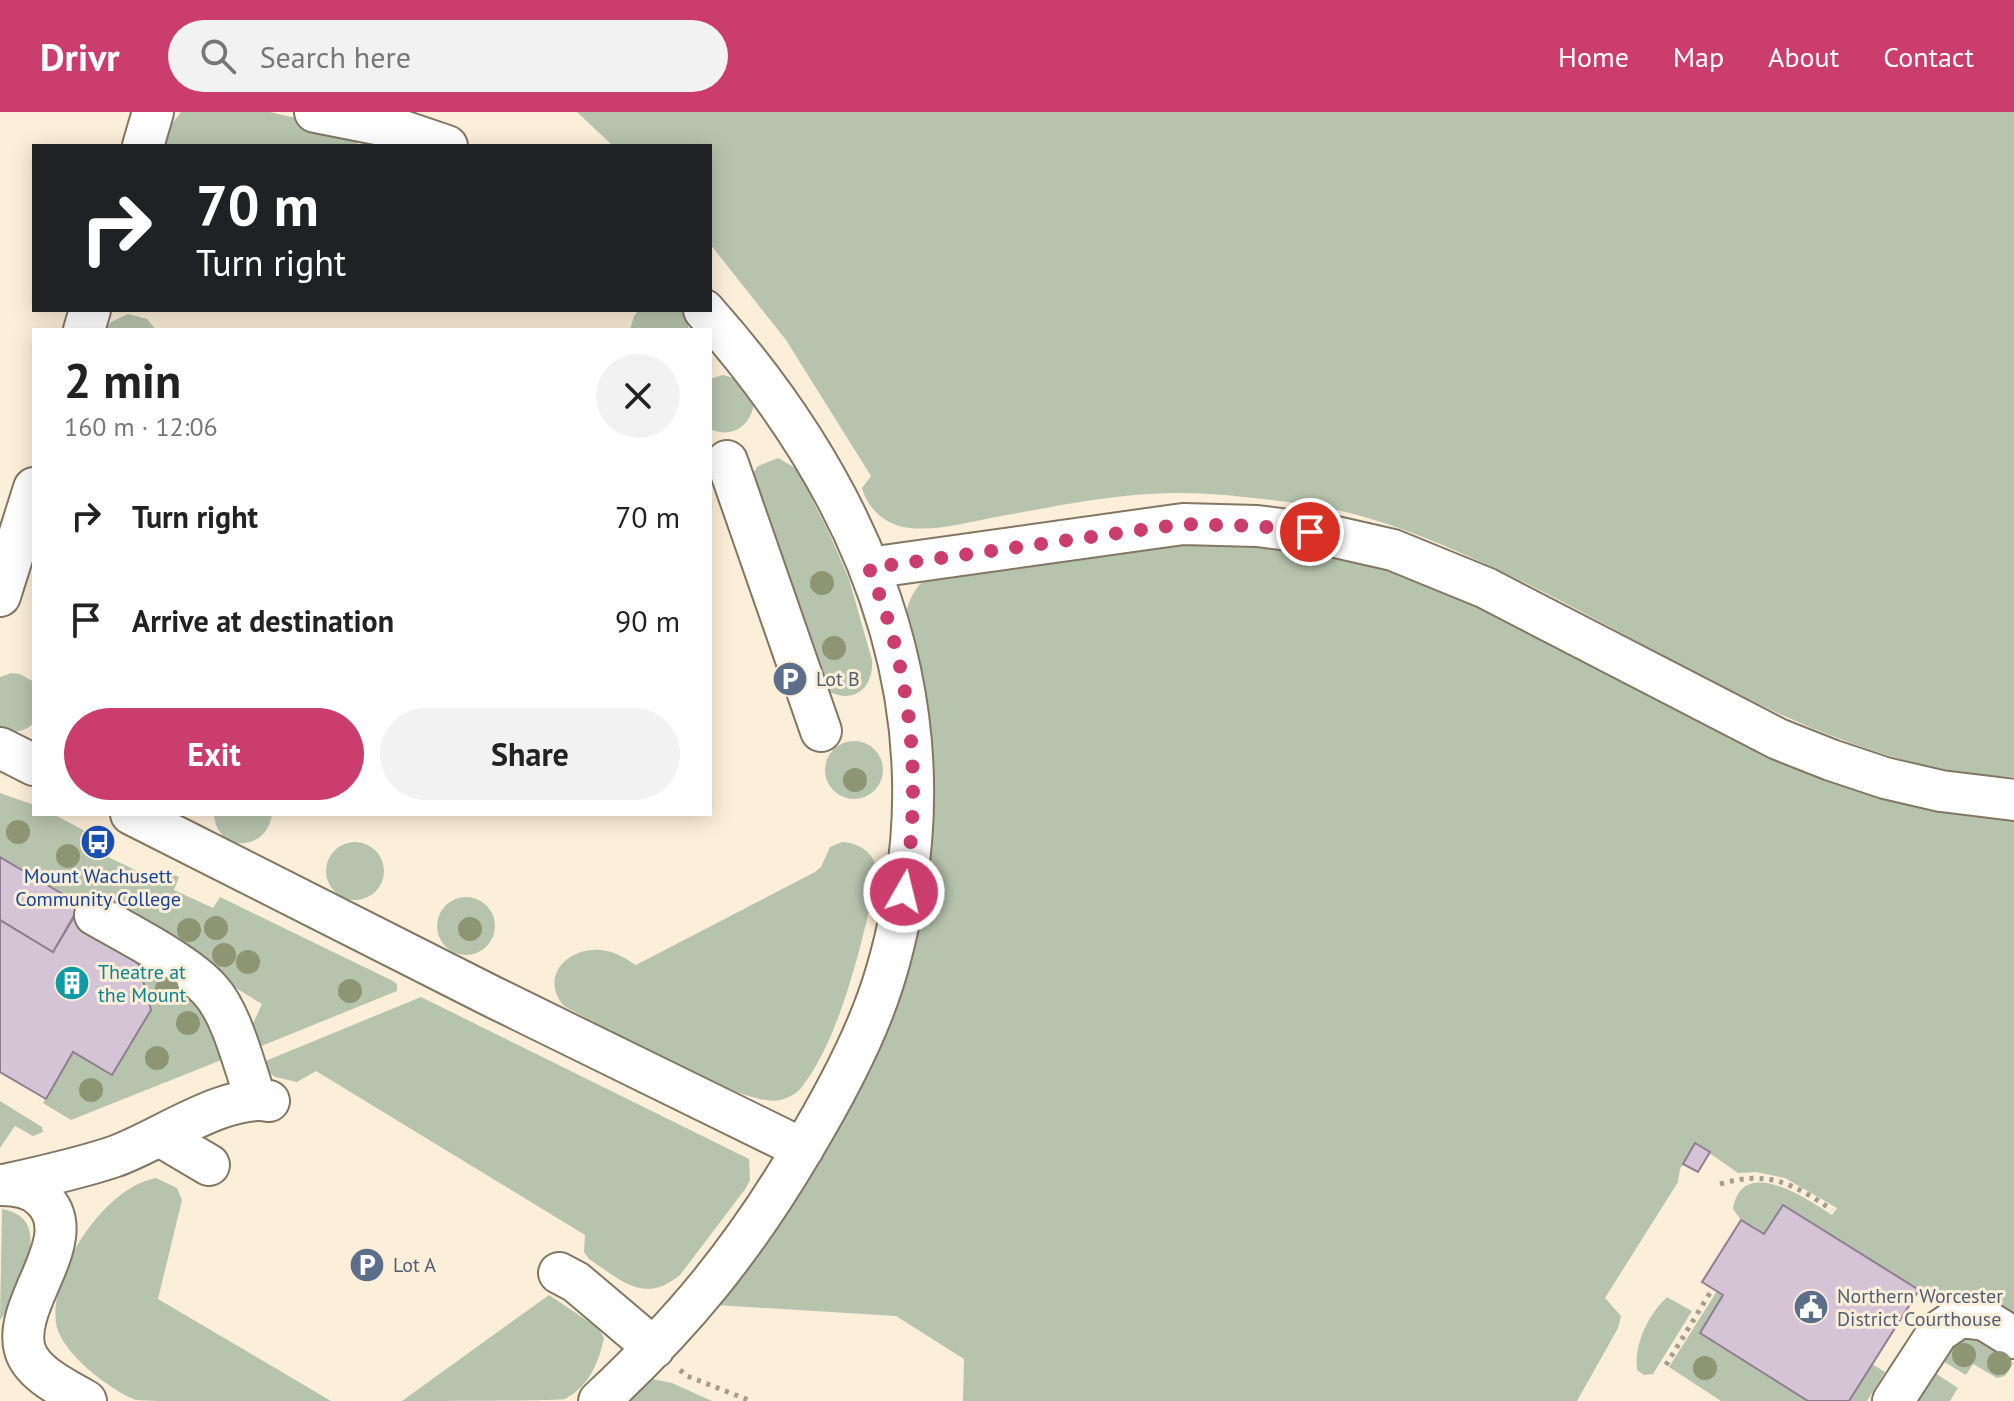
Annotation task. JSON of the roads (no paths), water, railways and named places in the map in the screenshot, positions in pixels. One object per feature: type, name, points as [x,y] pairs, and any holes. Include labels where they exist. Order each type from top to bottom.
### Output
[{"type":"lane","points":[[144,144],[153,112]]},
{"type":"lane","points":[[315,112],[391,127],[441,144]]},
{"type":"lane","points":[[599,1401],[654,1348],[729,1262],[783,1184],[856,1052],[875,1008],[900,916],[908,869],[912,749],[896,646],[881,596],[835,495],[783,410],[706,312]]},
{"type":"lane","points":[[727,461],[821,731]]},
{"type":"lane","points":[[0,596],[32,494]]},
{"type":"lane","points":[[869,568],[1183,524],[1293,529],[1338,537],[1393,550],[1486,588],[1804,750],[1912,785],[2014,800]]},
{"type":"lane","points":[[0,748],[32,764]]},
{"type":"lane","points":[[135,816],[803,1149]]},
{"type":"lane","points":[[0,1352],[28,1308],[50,1257],[62,1208],[90,1171],[222,1108],[263,1100],[225,1013],[210,989],[172,960],[95,915]]},
{"type":"lane","points":[[160,1136],[209,1165]]},
{"type":"lane","points":[[1,1186],[114,1157]]},
{"type":"lane","points":[[1,1186],[18,1185],[41,1197],[51,1208],[56,1227]]},
{"type":"lane","points":[[559,1273],[576,1282],[654,1348]]},
{"type":"lane","points":[[28,1308],[23,1332],[25,1351],[34,1365],[74,1394]]},
{"type":"lane","points":[[1893,1401],[1938,1332],[1960,1317],[1985,1320],[2014,1338]]},
{"type":"lane","points":[[0,1377],[33,1377],[74,1394]]},
{"type":"place","name":"Lot B","points":[[790,679]]},
{"type":"place","name":"Mount Wachusett Community College","points":[[98,842]]},
{"type":"place","name":"Theatre at the Mount","points":[[72,983]]},
{"type":"place","name":"Lot A","points":[[367,1265]]},
{"type":"place","name":"Northern Worcester District Courthouse","points":[[1811,1307]]}]
